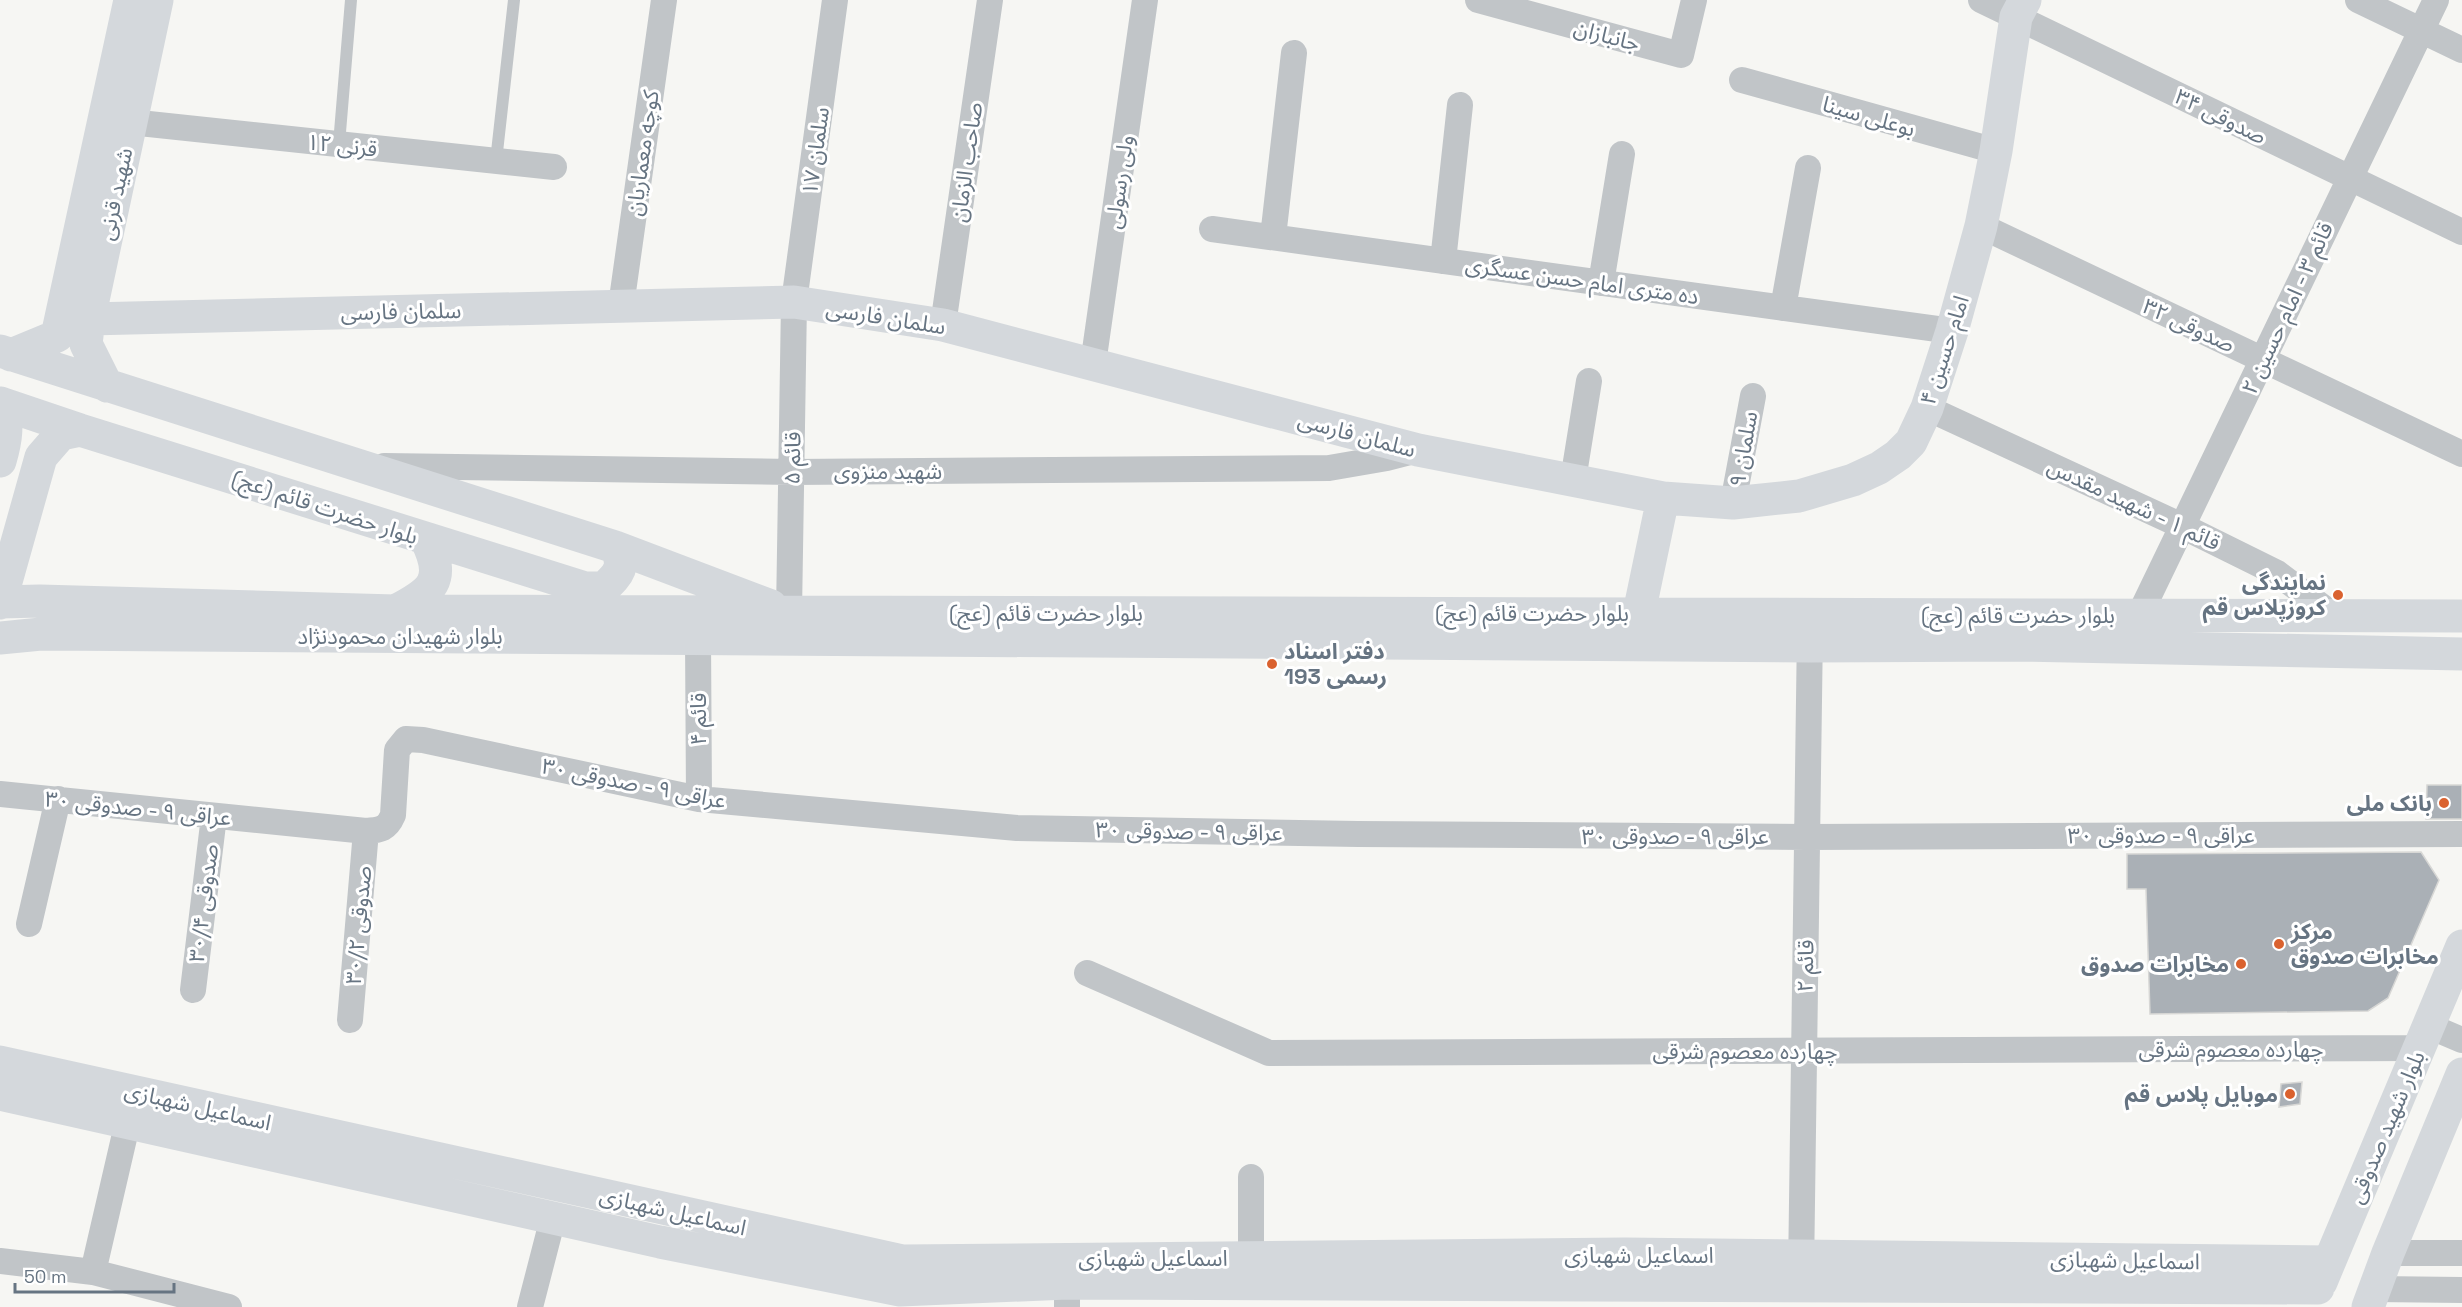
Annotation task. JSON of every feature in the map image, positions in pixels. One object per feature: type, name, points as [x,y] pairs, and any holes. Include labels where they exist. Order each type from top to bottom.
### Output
[{"type":"main road","name":"شهید قرنی","points":[[77,333],[130,0]]},
{"type":"main road","name":"شهید قرنی","points":[[77,333],[130,122],[157,0]]},
{"type":"main road","name":"امام حسین ۴","points":[[1663,498],[1733,503],[1799,496],[1853,480],[1879,468],[1898,455],[1911,442],[1926,408],[1953,331],[1981,226],[2021,9]]},
{"type":"main road","name":"سلمان فارسی","points":[[77,333],[621,306],[794,302],[943,325],[1418,450],[1663,498]]},
{"type":"main road","points":[[5,353],[77,333],[107,386]]},
{"type":"main road","name":"بلوار حضرت قائم (عج)","points":[[5,353],[615,547],[795,626],[1810,630],[2139,616],[2462,616]]},
{"type":"main road","points":[[1,403],[7,420],[3,452]]},
{"type":"main road","name":"بلوار حضرت قائم (عج)","points":[[1,403],[426,540],[585,588],[604,588],[618,575],[621,558],[615,547]]},
{"type":"main road","points":[[3,452],[22,429],[35,433],[41,457]]},
{"type":"main road","points":[[0,602],[41,457],[61,434],[80,430]]},
{"type":"main road","points":[[1639,613],[1663,498]]},
{"type":"main road","points":[[395,611],[419,598],[429,589],[436,577],[436,562],[426,540]]},
{"type":"main road","name":"بلوار شهیدان محمودنژاد","points":[[0,602],[40,601],[395,611],[795,626]]},
{"type":"main road","name":"بلوار حضرت قائم (عج)","points":[[795,626],[1639,613],[1810,630],[2025,645],[2462,654]]},
{"type":"main road","name":"بلوار شهیدان محمودنژاد","points":[[0,638],[53,634],[698,638],[795,626]]},
{"type":"main road","name":"بلوار شهید صدوقی","points":[[2319,1286],[2462,946]]},
{"type":"main road","name":"اسماعیل شهبازی","points":[[0,1062],[894,1259],[1067,1283],[1801,1271],[2319,1286]]},
{"type":"main road","points":[[2371,1298],[2462,1074]]},
{"type":"main road","name":"اسماعیل شهبازی","points":[[0,1094],[128,1121],[899,1299],[1067,1283],[1251,1257],[1625,1254],[1801,1271]]},
{"type":"street","name":"کوچه معماریان","points":[[621,306],[664,0]]},
{"type":"street","name":"سلمان ۱۷","points":[[794,302],[835,0]]},
{"type":"street","name":"صاحب الزمان","points":[[943,325],[990,0]]},
{"type":"street","name":"ولی رسولی","points":[[1093,364],[1145,0]]},
{"type":"street","name":"جانبازان","points":[[1478,0],[1681,55],[1694,0]]},
{"type":"street","name":"صدوقی ۳۴","points":[[1981,0],[2021,9],[2349,177],[2462,232]]},
{"type":"street","points":[[2358,0],[2462,50]]},
{"type":"street","name":"قائم ۳ - امام حسین ۲","points":[[2139,616],[2436,0]]},
{"type":"street","points":[[1274,237],[1294,53]]},
{"type":"street","name":"بوعلی سینا","points":[[1742,80],[1996,151]]},
{"type":"street","points":[[1443,261],[1460,105]]},
{"type":"street","name":"قرنی ۱۲","points":[[130,122],[555,167]]},
{"type":"street","points":[[1601,283],[1622,154]]},
{"type":"street","points":[[1783,308],[1808,168]]},
{"type":"street","name":"صدوقی ۳۲","points":[[1981,226],[2462,454]]},
{"type":"street","name":"ده متری امام حسن عسگری","points":[[1212,229],[1953,331]]},
{"type":"street","name":"قائم ۵","points":[[794,302],[792,472],[795,626]]},
{"type":"street","points":[[1573,480],[1589,381]]},
{"type":"street","name":"سلمان ۹","points":[[1733,503],[1753,396]]},
{"type":"street","name":"قائم ۱ - شهید مقدس","points":[[1926,408],[2182,526],[2277,573],[2333,615]]},
{"type":"street","name":"شهید منزوی","points":[[357,466],[792,472],[1329,468],[1418,450]]},
{"type":"street","name":"قائم ۲","points":[[1801,1271],[1810,630]]},
{"type":"street","name":"قائم ۴","points":[[698,638],[699,799]]},
{"type":"street","name":"عراقی ۹ - صدوقی ۳۰","points":[[0,794],[366,831],[382,830],[389,824],[393,814],[397,750],[406,739],[423,740],[699,799],[1017,828],[1370,834],[1807,837],[2462,834]]},
{"type":"street","points":[[29,924],[58,800]]},
{"type":"street","name":"صدوقی ۳۰/۴","points":[[193,990],[214,816]]},
{"type":"street","name":"صدوقی ۳۰/۲","points":[[350,1020],[366,831]]},
{"type":"street","name":"چهارده معصوم شرقی","points":[[1087,973],[1269,1053],[1804,1051],[2424,1037]]},
{"type":"street","points":[[2424,1037],[2462,1040]]},
{"type":"street","points":[[93,1272],[128,1121]]},
{"type":"street","points":[[1251,1177],[1251,1257]]},
{"type":"street","points":[[530,1307],[553,1218]]},
{"type":"street","points":[[2388,1253],[2462,1253]]},
{"type":"street","points":[[0,1261],[93,1272],[229,1307]]},
{"type":"street","points":[[2371,1298],[2462,1290]]},
{"type":"lane","points":[[339,144],[351,0]]},
{"type":"lane","points":[[496,161],[514,0]]},
{"type":"building","name":"بانک ملی","points":[[2427,785],[2462,785],[2462,819],[2426,819]]},
{"type":"building","name":"مرکز مخابرات صدوق","points":[[2421,852],[2439,880],[2388,998],[2368,1011],[2150,1014],[2146,889],[2127,889],[2127,854]]},
{"type":"building","name":"موبایل پلاس قم","points":[[2302,1082],[2300,1104],[2279,1107],[2281,1084]]},
{"type":"place","name":"نمایندگی کروزپلاس قم","points":[[2338,595]]},
{"type":"place","name":"دفتر اسناد رسمی 193","points":[[1272,664]]},
{"type":"place","name":"بانک ملی","points":[[2444,803]]},
{"type":"place","name":"مرکز مخابرات صدوق","points":[[2279,944]]},
{"type":"place","name":"مخابرات صدوق","points":[[2241,964]]},
{"type":"place","name":"موبایل پلاس قم","points":[[2290,1094]]}]
